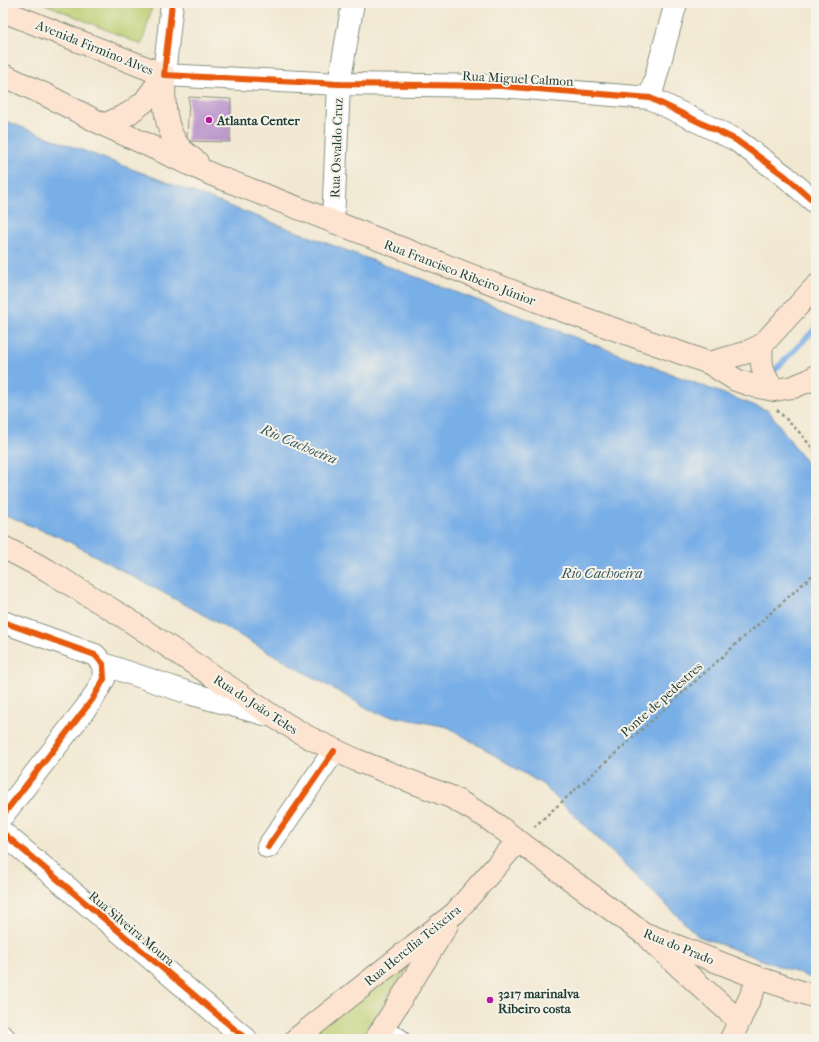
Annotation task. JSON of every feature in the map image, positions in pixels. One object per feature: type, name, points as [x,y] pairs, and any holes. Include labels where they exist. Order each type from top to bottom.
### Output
[{"type":"main road","name":"Avenida Firmino Alves","points":[[3,11],[164,75]]},
{"type":"main road","points":[[3,75],[104,125],[128,114],[144,102],[164,75]]},
{"type":"main road","name":"Rua Francisco Ribeiro Júnior","points":[[164,75],[164,102],[169,129],[181,149],[213,175]]},
{"type":"main road","name":"Rua Francisco Ribeiro Júnior","points":[[104,125],[213,175],[558,309],[709,363],[736,380],[754,386],[774,390]]},
{"type":"main road","points":[[709,363],[745,353],[762,345],[816,286]]},
{"type":"main road","points":[[762,345],[760,359],[766,380],[774,390],[793,387],[812,378]]},
{"type":"main road","name":"Rua do João Teles","points":[[3,547],[47,570],[124,617],[271,716],[334,751],[451,797],[486,817],[518,841]]},
{"type":"main road","name":"Rua Hercília Teixeira","points":[[296,1039],[455,912],[518,841]]},
{"type":"main road","name":"Rua do Prado","points":[[518,841],[643,933],[759,978],[816,997]]},
{"type":"main road","points":[[385,1037],[455,912]]},
{"type":"main road","points":[[643,933],[735,1030],[759,978]]},
{"type":"street","points":[[164,75],[172,3]]},
{"type":"street","name":"Rua Osvaldo Cruz","points":[[333,222],[339,84],[352,3]]},
{"type":"street","points":[[650,98],[676,3]]},
{"type":"street","name":"Rua Miguel Calmon","points":[[164,75],[339,84],[501,86],[650,98],[736,140],[786,176],[816,203]]},
{"type":"street","points":[[3,622],[88,652],[95,655],[103,664],[192,694],[271,716]]},
{"type":"street","points":[[3,815],[92,700],[104,679],[103,664]]},
{"type":"street","points":[[268,847],[334,751]]},
{"type":"street","name":"Rua Silveira Moura","points":[[3,833],[246,1039]]},
{"type":"path","points":[[801,434],[816,453]]},
{"type":"green space","points":[[43,3],[153,3],[142,45]]},
{"type":"green space","points":[[419,950],[360,1039],[298,1039]]},
{"type":"water","name":"Rio Cachoeira","points":[[3,120],[769,411],[816,476],[816,980],[698,936],[542,784],[448,727],[376,713],[195,610],[62,538],[3,515]]},
{"type":"building","name":"Atlanta Center","points":[[189,97],[231,99],[230,142],[187,141]]},
{"type":"waterway","points":[[775,370],[816,328]]},
{"type":"cycle path","points":[[172,3],[164,75],[339,84],[501,86],[650,98],[736,140],[785,176],[816,203]]},
{"type":"cycle path","points":[[3,622],[95,655],[103,664],[104,679],[92,700],[3,815]]},
{"type":"cycle path","points":[[268,847],[334,751]]},
{"type":"cycle path","points":[[3,833],[246,1039]]},
{"type":"place","name":"Atlanta Center","points":[[209,120]]},
{"type":"place","name":"3217 marinalva Ribeiro costa","points":[[490,1000]]}]
